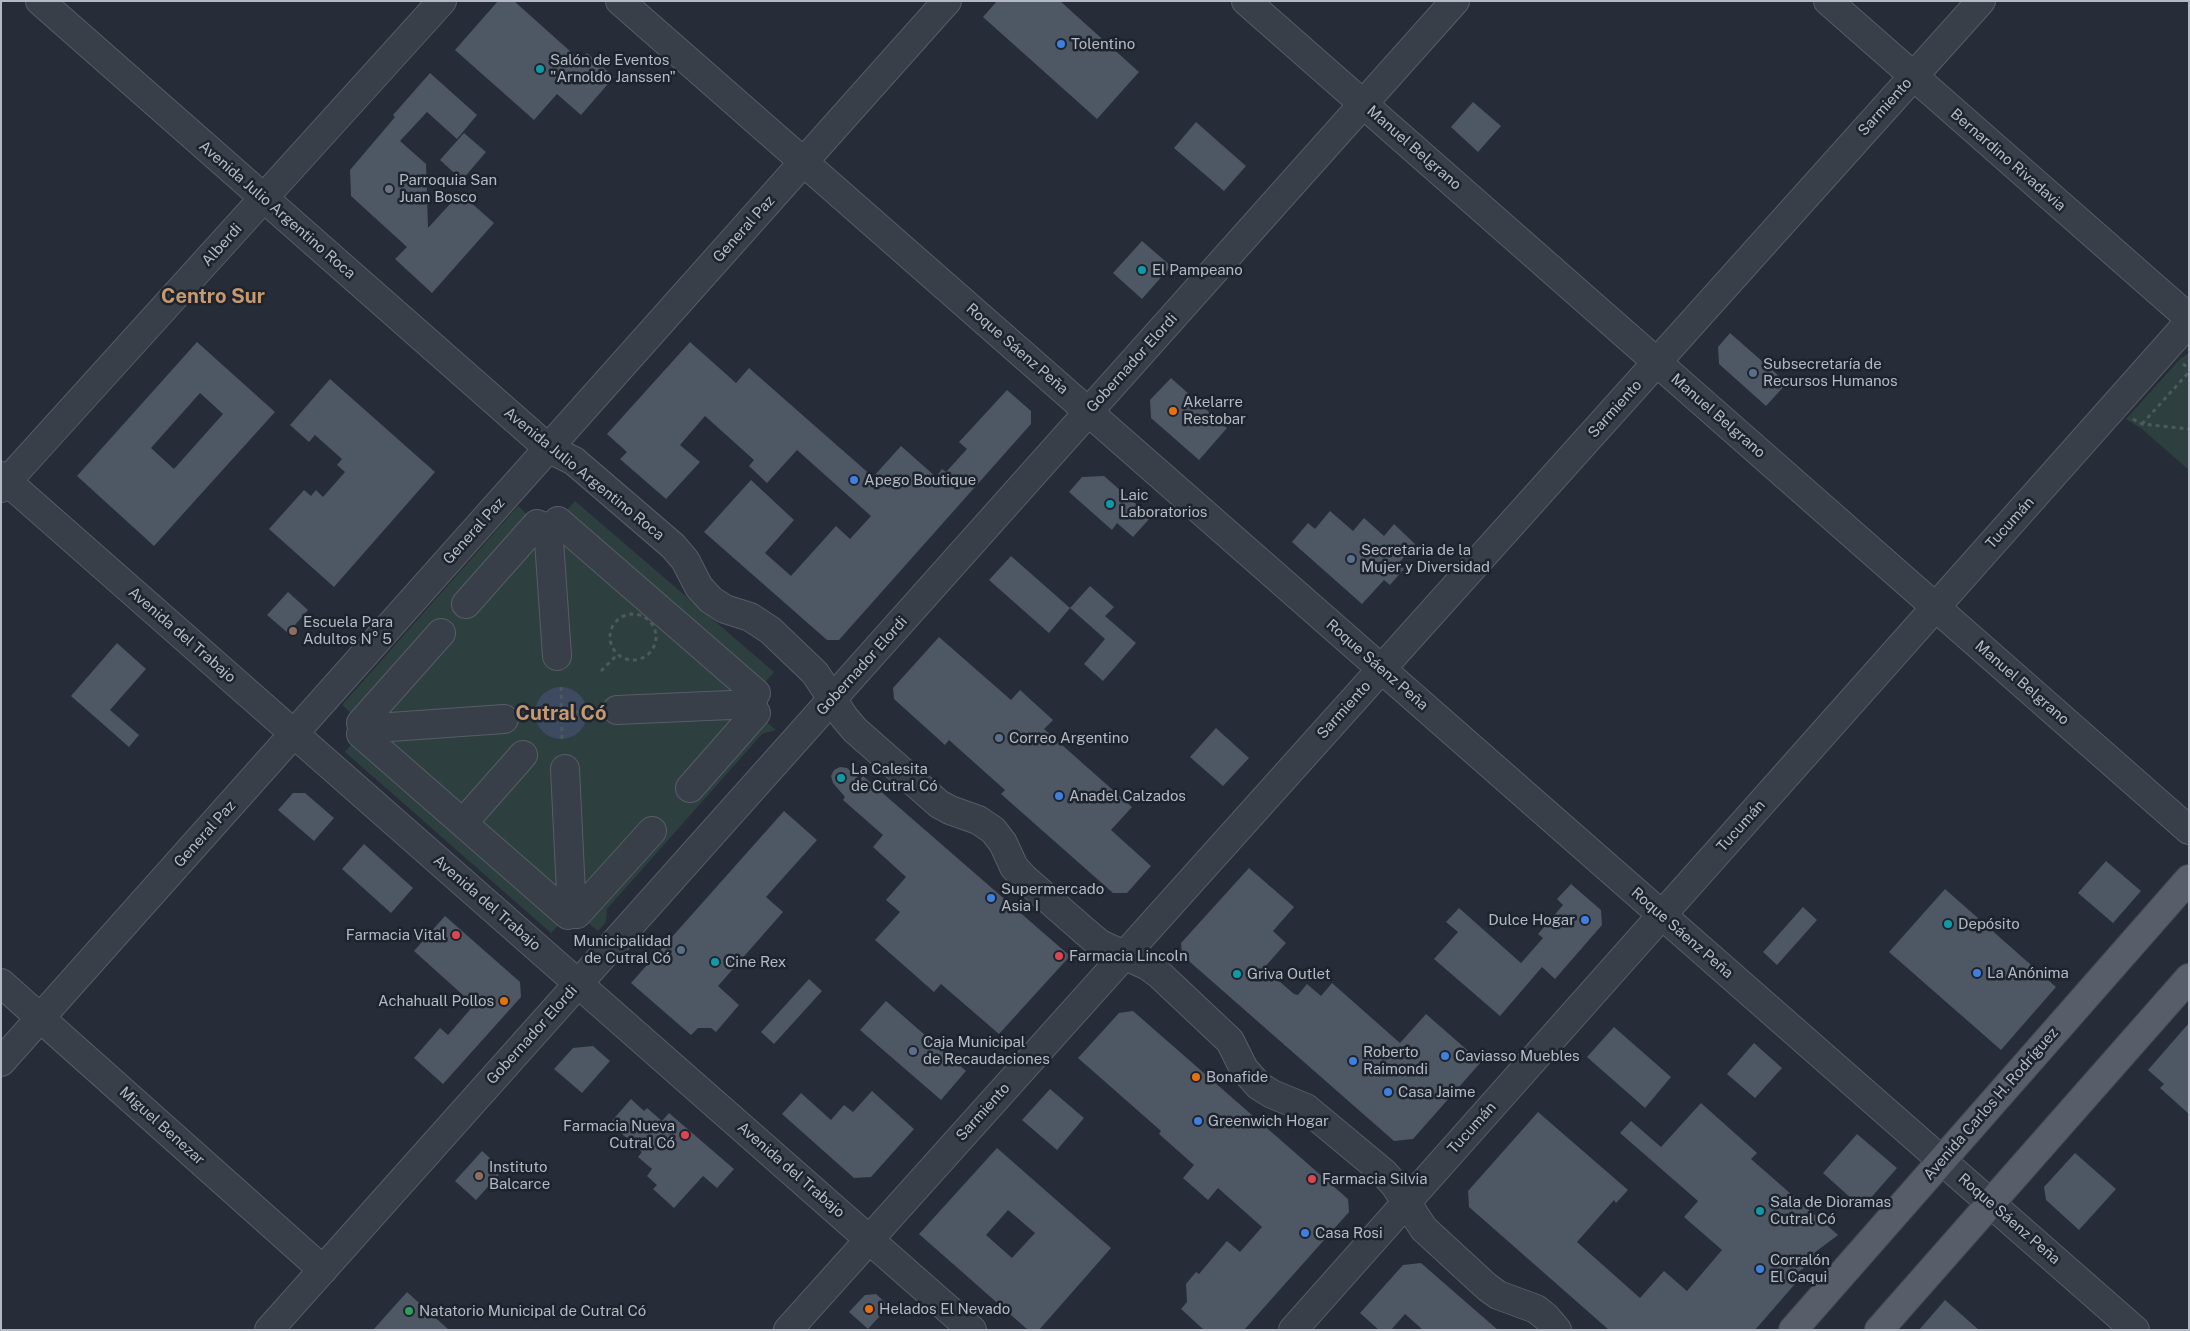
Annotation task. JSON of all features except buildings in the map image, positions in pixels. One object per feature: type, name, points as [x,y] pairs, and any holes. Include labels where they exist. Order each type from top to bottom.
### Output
[{"type":"main road","name":"Avenida Carlos H. Rodríguez","points":[[1793,1330],[2189,879]]},
{"type":"main road","points":[[1879,1330],[2189,978]]},
{"type":"street","name":"Avenida Julio Argentino Roca","points":[[40,1],[548,448],[574,461],[673,546],[685,560],[699,587],[711,600],[729,611],[750,617],[770,630],[815,673],[855,730],[934,800],[950,810],[978,820],[993,830],[1002,842],[1014,866],[1030,884],[1096,941],[1148,966],[1160,975],[1225,1036],[1233,1046],[1244,1069],[1259,1086],[1314,1113],[1385,1174],[1427,1232],[1487,1287],[1498,1295],[1536,1309],[1557,1330]]},
{"type":"street","name":"Alberdi","points":[[3,482],[442,1]]},
{"type":"street","name":"Roque Sáenz Peña","points":[[620,1],[2135,1330]]},
{"type":"street","name":"General Paz","points":[[1,1062],[947,1]]},
{"type":"street","name":"Manuel Belgrano","points":[[1246,1],[2189,830]]},
{"type":"street","name":"Gobernador Elordi","points":[[269,1330],[1455,1]]},
{"type":"street","name":"Bernardino Rivadavia","points":[[1828,1],[2189,320]]},
{"type":"street","name":"Sarmiento","points":[[788,1330],[1980,1]]},
{"type":"street","name":"Tucumán","points":[[1293,1330],[2189,320]]},
{"type":"street","name":"Avenida del Trabajo","points":[[3,482],[294,733],[972,1330]]},
{"type":"street","points":[[466,604],[548,524]]},
{"type":"street","points":[[548,524],[556,656]]},
{"type":"street","points":[[548,524],[755,703]]},
{"type":"street","points":[[361,729],[441,632]]},
{"type":"street","points":[[617,710],[755,703]]},
{"type":"street","points":[[690,788],[755,703]]},
{"type":"street","points":[[361,729],[504,718]]},
{"type":"street","points":[[361,729],[463,823],[572,914]]},
{"type":"street","points":[[463,823],[523,755]]},
{"type":"street","points":[[565,769],[572,914]]},
{"type":"street","points":[[572,914],[652,831]]},
{"type":"street","name":"Miguel Benezar","points":[[1,983],[323,1270]]},
{"type":"path","points":[[2142,424],[2189,372]]},
{"type":"path","points":[[2129,417],[2142,424],[2189,429]]},
{"type":"path","points":[[627,614],[642,615],[653,624],[656,639],[650,652],[644,657],[631,660],[618,654],[613,649],[609,636],[614,622],[627,614]]},
{"type":"path","points":[[601,672],[618,654]]},
{"type":"path","points":[[561,687],[562,739]]},
{"type":"path","points":[[535,716],[587,711]]},
{"type":"shaded area","points":[[2189,353],[2189,470],[2142,429],[2126,419],[2181,358]]},
{"type":"shaded area","points":[[575,501],[774,672],[753,696],[753,711],[776,730],[762,734],[607,909],[606,922],[598,931],[577,914],[568,915],[551,933],[345,752],[361,734],[361,723],[342,705],[518,506],[541,527],[555,524]]},
{"type":"water","points":[[556,687],[566,687],[576,691],[583,698],[587,713],[583,728],[576,735],[566,739],[556,739],[546,735],[539,728],[535,718],[535,708],[539,698],[546,691]]},
{"type":"place","name":"Tolentino","points":[[1061,44]]},
{"type":"place","name":"Salón de Eventos \"Arnoldo Janssen\"","points":[[540,69]]},
{"type":"place","name":"Parroquia San Juan Bosco","points":[[389,189]]},
{"type":"place","name":"El Pampeano","points":[[1142,270]]},
{"type":"place","name":"Subsecretaría de Recursos Humanos","points":[[1753,373]]},
{"type":"place","name":"Akelarre Restobar","points":[[1173,411]]},
{"type":"place","name":"Apego Boutique","points":[[854,480]]},
{"type":"place","name":"Laic Laboratorios","points":[[1110,504]]},
{"type":"place","name":"Secretaria de la Mujer y Diversidad","points":[[1351,559]]},
{"type":"place","name":"Escuela Para Adultos N° 5","points":[[293,631]]},
{"type":"place","name":"Correo Argentino","points":[[999,738]]},
{"type":"place","name":"La Calesita de Cutral Có","points":[[841,778]]},
{"type":"place","name":"Anadel Calzados","points":[[1059,796]]},
{"type":"place","name":"Supermercado Asia I","points":[[991,898]]},
{"type":"place","name":"Dulce Hogar","points":[[1585,920]]},
{"type":"place","name":"Depósito","points":[[1948,924]]},
{"type":"place","name":"Farmacia Vital","points":[[456,935]]},
{"type":"place","name":"Municipalidad de Cutral Có","points":[[681,950]]},
{"type":"place","name":"Farmacia Lincoln","points":[[1059,956]]},
{"type":"place","name":"Cine Rex","points":[[715,962]]},
{"type":"place","name":"La Anónima","points":[[1977,973]]},
{"type":"place","name":"Griva Outlet","points":[[1237,974]]},
{"type":"place","name":"Achahuall Pollos","points":[[504,1001]]},
{"type":"place","name":"Caja Municipal de Recaudaciones","points":[[913,1051]]},
{"type":"place","name":"Caviasso Muebles","points":[[1445,1056]]},
{"type":"place","name":"Roberto Raimondi","points":[[1353,1061]]},
{"type":"place","name":"Bonafide","points":[[1196,1077]]},
{"type":"place","name":"Casa Jaime","points":[[1388,1092]]},
{"type":"place","name":"Greenwich Hogar","points":[[1198,1121]]},
{"type":"place","name":"Farmacia Nueva Cutral Có","points":[[685,1135]]},
{"type":"place","name":"Instituto Balcarce","points":[[479,1176]]},
{"type":"place","name":"Farmacia Silvia","points":[[1312,1179]]},
{"type":"place","name":"Sala de Dioramas Cutral Có","points":[[1760,1211]]},
{"type":"place","name":"Casa Rosi","points":[[1305,1233]]},
{"type":"place","name":"Corralón El Caqui","points":[[1760,1269]]},
{"type":"place","name":"Helados El Nevado","points":[[869,1309]]},
{"type":"place","name":"Natatorio Municipal de Cutral Có","points":[[409,1311]]},
{"type":"district","name":"Centro Sur","points":[[213,297]]},
{"type":"district","name":"Cutral Có","points":[[561,714]]}]
